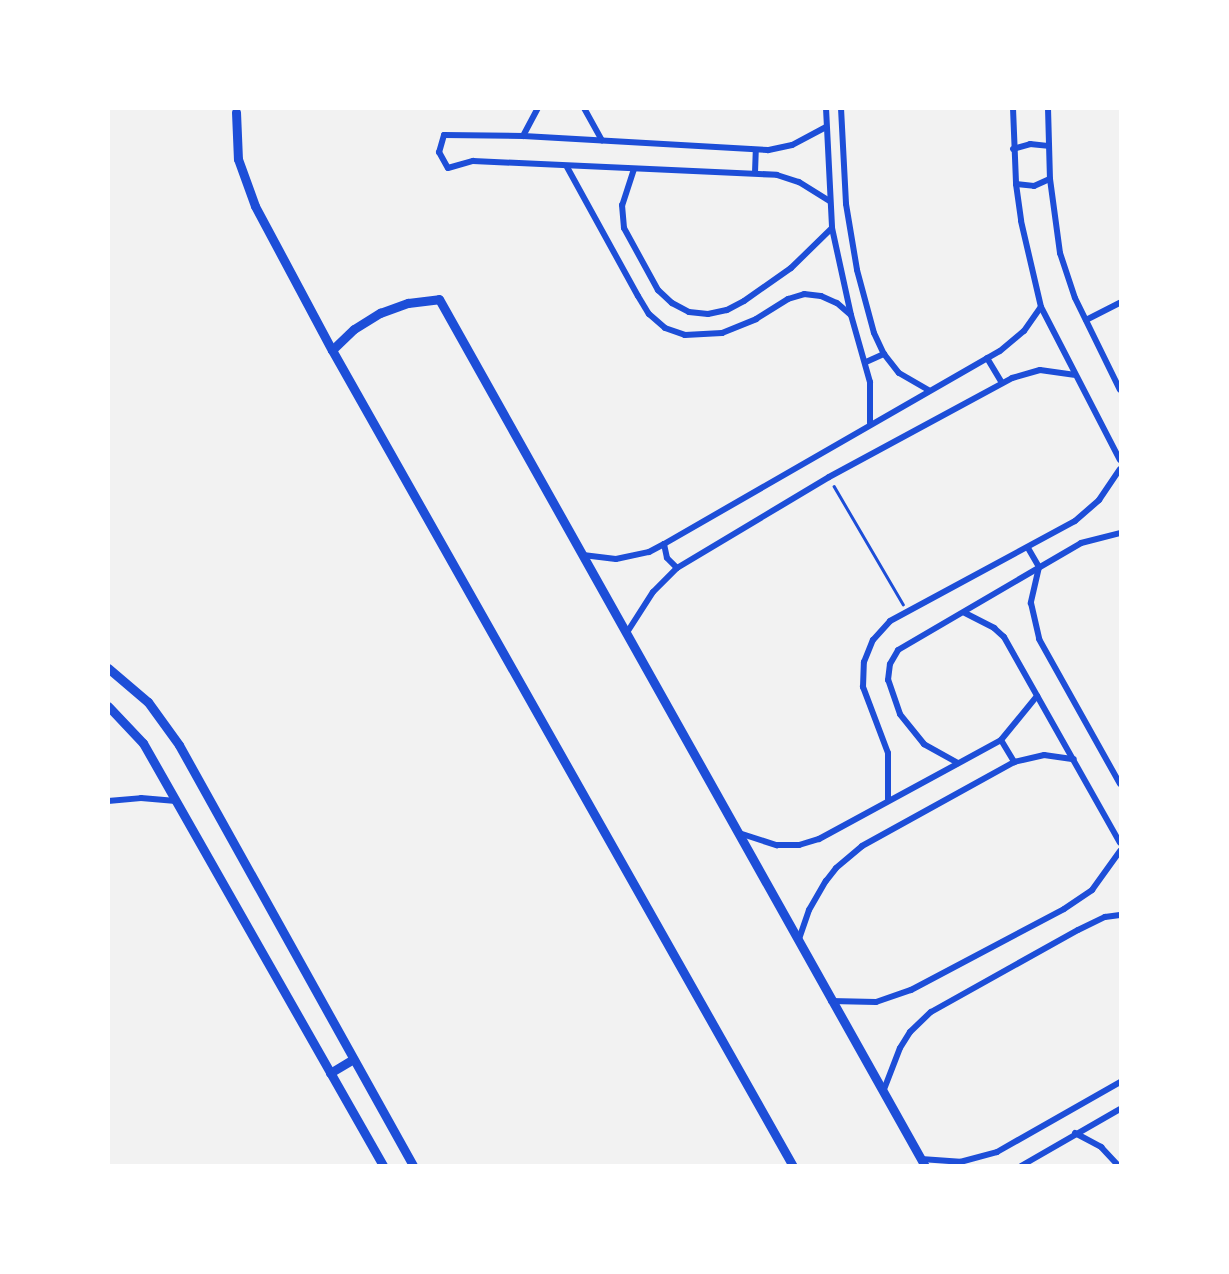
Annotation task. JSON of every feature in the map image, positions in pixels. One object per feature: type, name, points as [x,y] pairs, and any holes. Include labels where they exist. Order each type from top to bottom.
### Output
[{"type":"main road","points":[[236,110],[238,159],[247,191],[332,350],[793,1166]]},
{"type":"main road","points":[[332,350],[354,329],[380,313],[408,303],[439,299],[922,1163]]},
{"type":"main road","points":[[108,668],[148,702],[179,744],[413,1166]]},
{"type":"main road","points":[[108,706],[143,743],[383,1166]]},
{"type":"main road","points":[[330,1073],[353,1059]]},
{"type":"street","points":[[523,136],[538,108]]},
{"type":"street","points":[[584,108],[602,140]]},
{"type":"street","points":[[826,108],[832,228],[850,314],[870,382],[870,423]]},
{"type":"street","points":[[841,108],[846,204],[857,270],[874,332],[884,354],[899,373],[928,390]]},
{"type":"street","points":[[1013,108],[1016,184],[1030,264],[1041,307],[1074,375],[1121,460]]},
{"type":"street","points":[[1048,108],[1050,178],[1065,275],[1121,390]]},
{"type":"street","points":[[826,127],[792,145],[756,150],[523,136],[444,135],[439,152],[448,168],[473,161],[634,170],[755,173],[788,177],[830,201]]},
{"type":"street","points":[[1013,149],[1030,144],[1048,146]]},
{"type":"street","points":[[755,173],[756,150]]},
{"type":"street","points":[[567,167],[638,296],[649,314],[665,328],[685,335],[722,333],[756,319],[788,299],[804,295],[821,296],[838,303],[850,314]]},
{"type":"street","points":[[634,170],[622,205],[624,228],[658,290],[672,303],[689,312],[718,312],[744,301],[791,268],[832,228]]},
{"type":"street","points":[[1016,184],[1034,186],[1050,178]]},
{"type":"street","points":[[1086,320],[1121,303]]},
{"type":"street","points":[[583,555],[616,559],[649,552],[664,544],[1012,343],[1041,307]]},
{"type":"street","points":[[866,362],[884,354]]},
{"type":"street","points":[[987,358],[1002,383]]},
{"type":"street","points":[[626,634],[653,592],[677,568],[829,477],[1002,383],[1040,370],[1074,375]]},
{"type":"street","points":[[888,799],[888,753],[863,687],[864,662],[873,640],[890,621],[1028,548],[1088,511],[1111,486],[1121,469]]},
{"type":"street","points":[[958,763],[924,744],[910,730],[900,713],[888,680],[890,664],[898,650],[910,640],[965,613],[1081,543],[1121,533]]},
{"type":"street","points":[[664,544],[667,558],[677,568]]},
{"type":"street","points":[[1028,548],[1039,567],[1031,603],[1039,639],[1121,784]]},
{"type":"street","points":[[965,613],[994,628],[1004,637],[1121,844]]},
{"type":"street","points":[[737,832],[777,845],[799,845],[834,832],[888,799],[1001,740],[1037,696]]},
{"type":"street","points":[[1001,740],[1014,762]]},
{"type":"street","points":[[798,941],[817,895],[836,868],[850,854],[1014,762],[1044,755],[1074,759]]},
{"type":"street","points":[[108,801],[141,798],[176,801]]},
{"type":"street","points":[[831,1001],[876,1002],[911,990],[1065,909],[1091,890],[1121,851]]},
{"type":"street","points":[[883,1092],[900,1048],[910,1032],[931,1012],[1078,930],[1105,917],[1121,915]]},
{"type":"street","points":[[922,1163],[985,1156],[1121,1082]]},
{"type":"street","points":[[1021,1166],[1121,1109]]},
{"type":"street","points":[[1075,1133],[1101,1147],[1119,1166]]},
{"type":"path","points":[[829,477],[907,611]]}]
